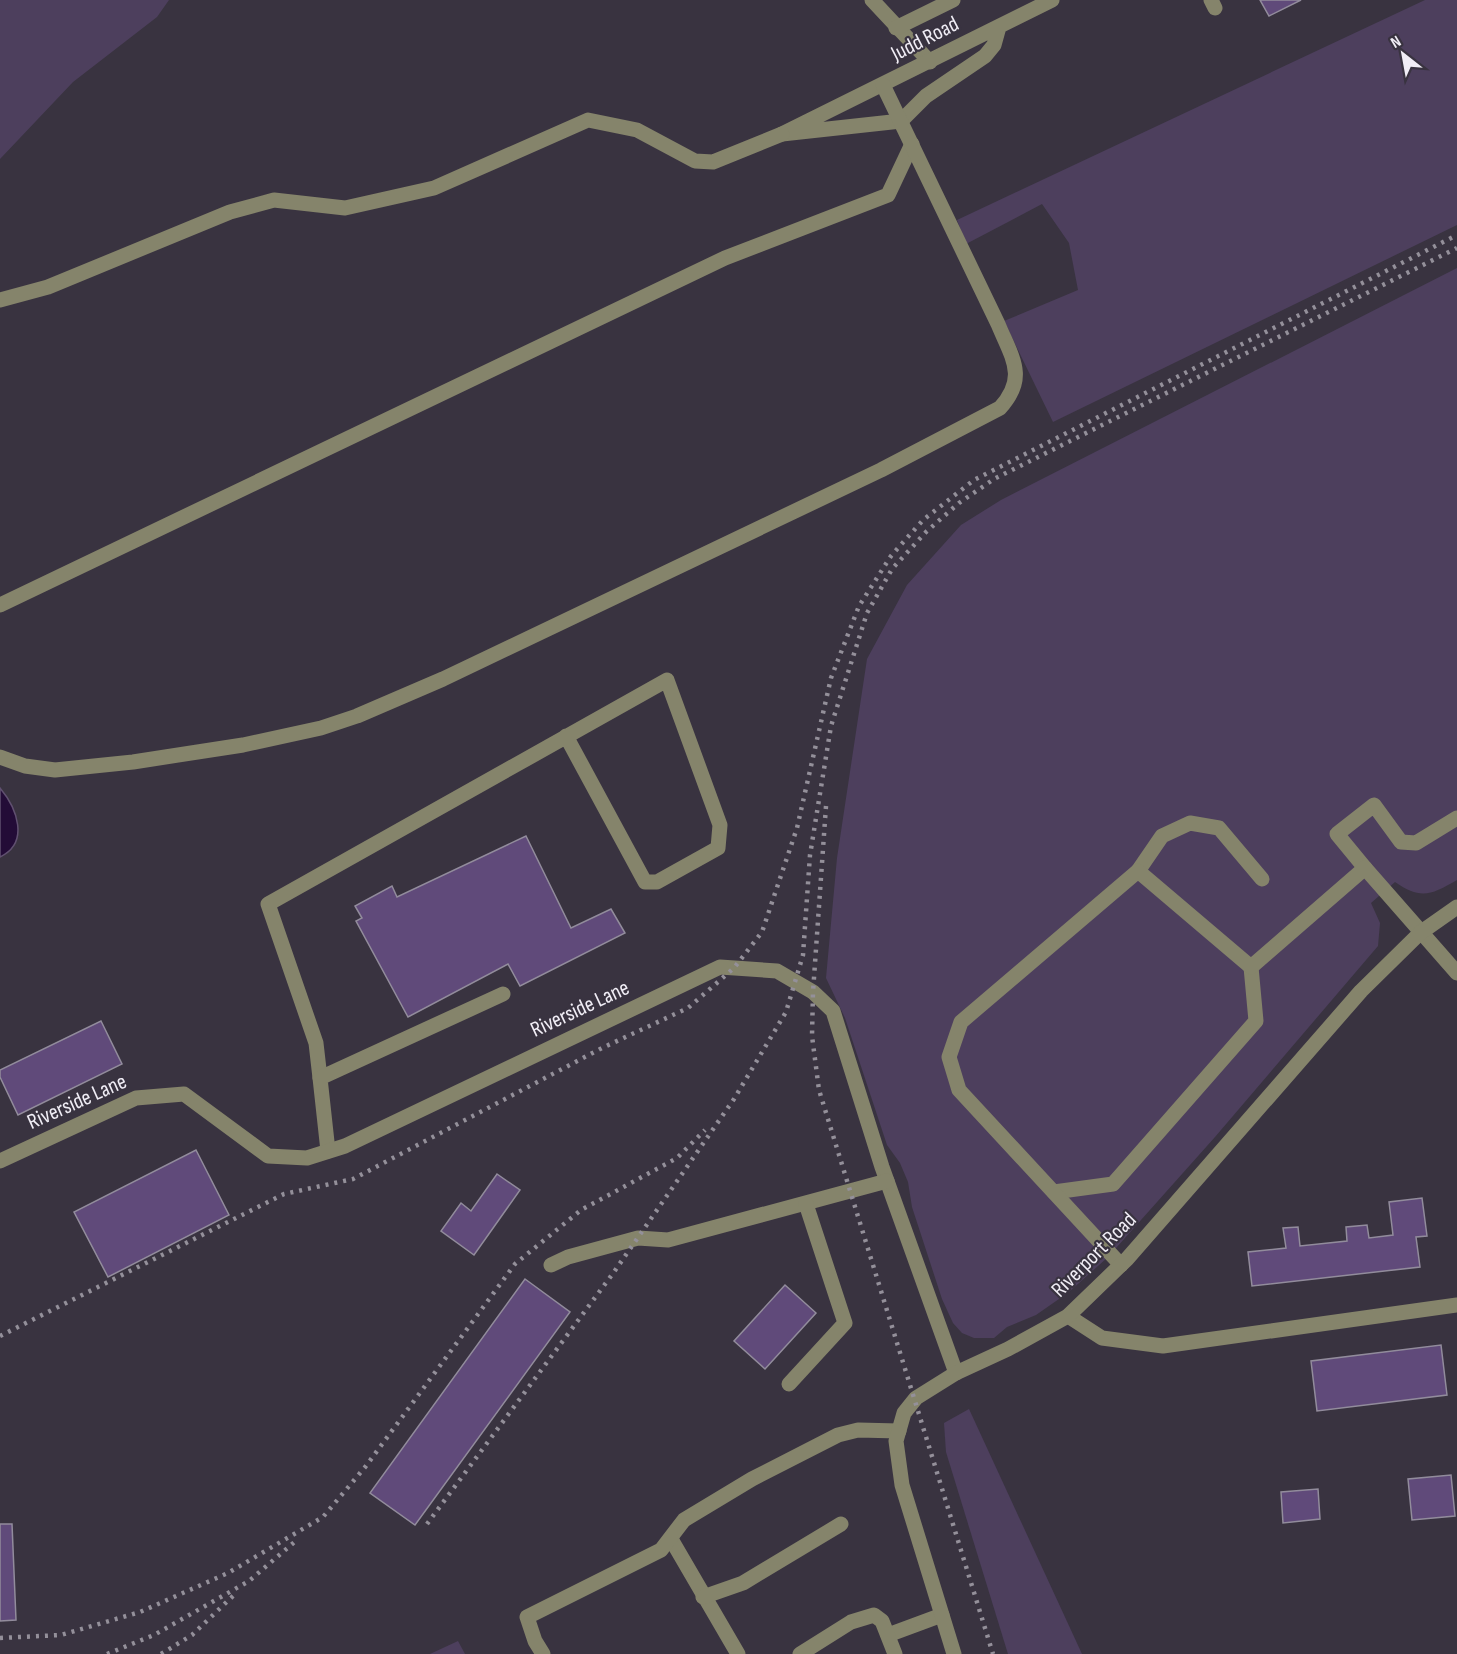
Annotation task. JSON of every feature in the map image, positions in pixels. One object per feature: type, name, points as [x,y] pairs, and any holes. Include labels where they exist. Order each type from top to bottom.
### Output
[{"type":"street","points":[[872,0],[930,62]]},
{"type":"street","points":[[896,28],[953,0]]},
{"type":"street","name":"Judd Road","points":[[782,134],[1052,0]]},
{"type":"street","points":[[0,300],[48,287],[230,212],[274,200],[345,208],[434,188],[588,120],[637,130],[695,161],[713,162],[782,134],[901,121],[926,96],[985,56],[994,45],[999,27]]},
{"type":"street","points":[[0,757],[25,766],[55,770],[133,762],[243,745],[321,728],[357,716],[443,679],[785,516],[1000,408],[1013,394],[1017,377],[1014,362],[883,85]]},
{"type":"street","points":[[0,605],[725,258],[888,195],[912,144]]},
{"type":"street","points":[[328,1151],[316,1042],[268,904],[566,736],[667,680],[720,825],[718,848],[657,882],[645,882],[566,736]]},
{"type":"street","points":[[1457,819],[1416,843],[1401,842],[1374,805],[1337,834],[1420,933],[1457,973]]},
{"type":"street","points":[[1121,1265],[959,1090],[949,1057],[961,1022],[1138,871],[1162,836],[1190,823],[1219,828],[1262,879]]},
{"type":"street","points":[[1251,967],[1365,868]]},
{"type":"street","points":[[1054,1192],[1113,1184],[1256,1021],[1251,967],[1138,871]]},
{"type":"street","name":"Riverport Road","points":[[954,1654],[902,1485],[896,1441],[904,1413],[914,1400],[956,1373],[1008,1349],[1068,1316],[1121,1265],[1361,991],[1420,933],[1457,907]]},
{"type":"street","name":"Riverside Lane","points":[[0,1161],[136,1098],[184,1094],[268,1156],[307,1158],[345,1146],[720,967],[777,971],[813,992],[833,1011],[887,1181],[956,1373]]},
{"type":"street","points":[[320,1078],[502,994]]},
{"type":"street","points":[[551,1265],[638,1238],[668,1240],[887,1181]]},
{"type":"street","points":[[789,1384],[845,1323],[806,1204]]},
{"type":"street","points":[[1068,1316],[1102,1338],[1163,1346],[1457,1305]]},
{"type":"street","points":[[543,1654],[535,1641],[527,1617],[661,1550],[684,1520],[752,1479],[838,1435],[858,1430],[899,1431]]},
{"type":"street","points":[[703,1597],[743,1583],[841,1524]]},
{"type":"street","points":[[671,1539],[738,1654]]},
{"type":"street","points":[[800,1654],[851,1622],[874,1615],[882,1621],[895,1654]]},
{"type":"street","points":[[888,1635],[942,1615]]},
{"type":"shaded area","points":[[0,0],[169,0],[157,17],[73,82],[0,159]]},
{"type":"shaded area","points":[[1425,0],[1457,0],[1457,225],[1053,422],[1004,321],[1078,290],[1069,243],[1042,204],[966,244],[957,220]]},
{"type":"shaded area","points":[[1457,268],[1457,880],[1426,893],[1412,891],[1395,882],[1371,903],[1380,923],[1378,946],[1215,1137],[1108,1257],[1069,1292],[1036,1315],[1007,1327],[994,1338],[974,1338],[962,1333],[953,1323],[942,1299],[912,1207],[908,1182],[900,1163],[887,1145],[845,1018],[826,978],[837,858],[867,659],[907,585],[961,525],[1001,500]]},
{"type":"shaded area","points":[[0,788],[15,815],[18,834],[9,851],[0,857]]},
{"type":"shaded area","points":[[969,1409],[1082,1654],[1008,1654],[946,1452],[944,1423]]},
{"type":"shaded area","points":[[458,1641],[465,1654],[430,1654]]},
{"type":"building","points":[[1260,0],[1301,0],[1269,16]]},
{"type":"building","points":[[526,836],[571,928],[611,909],[625,933],[520,986],[508,964],[408,1017],[356,921],[362,918],[355,906],[392,886],[397,897]]},
{"type":"building","points":[[101,1021],[122,1064],[18,1115],[0,1077],[0,1070]]},
{"type":"building","points":[[196,1150],[229,1215],[108,1277],[74,1212]]},
{"type":"building","points":[[497,1174],[520,1190],[474,1255],[441,1231],[461,1203],[471,1211]]},
{"type":"building","points":[[1422,1198],[1427,1236],[1416,1237],[1420,1267],[1252,1286],[1248,1252],[1286,1248],[1283,1228],[1298,1227],[1300,1246],[1347,1241],[1346,1227],[1367,1225],[1369,1238],[1393,1235],[1389,1202]]},
{"type":"building","points":[[525,1279],[570,1312],[415,1525],[370,1493]]},
{"type":"building","points":[[785,1285],[816,1313],[765,1369],[734,1341]]},
{"type":"building","points":[[1441,1345],[1447,1395],[1317,1411],[1311,1361]]},
{"type":"building","points":[[1451,1475],[1455,1516],[1412,1520],[1408,1479]]},
{"type":"building","points":[[1318,1489],[1320,1519],[1283,1523],[1281,1492]]},
{"type":"building","points":[[0,1524],[12,1524],[16,1620],[0,1621]]},
{"type":"railway","points":[[0,1336],[284,1194],[353,1179],[602,1048],[688,1008],[734,968],[762,932],[797,828],[831,678],[859,606],[891,556],[923,520],[974,480],[1457,235]]},
{"type":"railway","points":[[427,1524],[614,1272],[734,1099],[786,1012],[803,955],[810,855],[831,726],[867,613],[892,569],[926,532],[959,503],[994,479],[1457,248]]},
{"type":"railway","points":[[826,806],[813,992],[812,1036],[819,1090],[993,1654]]},
{"type":"railway","points":[[0,1638],[61,1635],[140,1612],[228,1573],[323,1517],[366,1466],[515,1264],[581,1210],[677,1158],[705,1130]]},
{"type":"railway","points":[[107,1654],[154,1635],[249,1581],[298,1539]]},
{"type":"railway","points":[[161,1654],[192,1635],[234,1595]]}]
